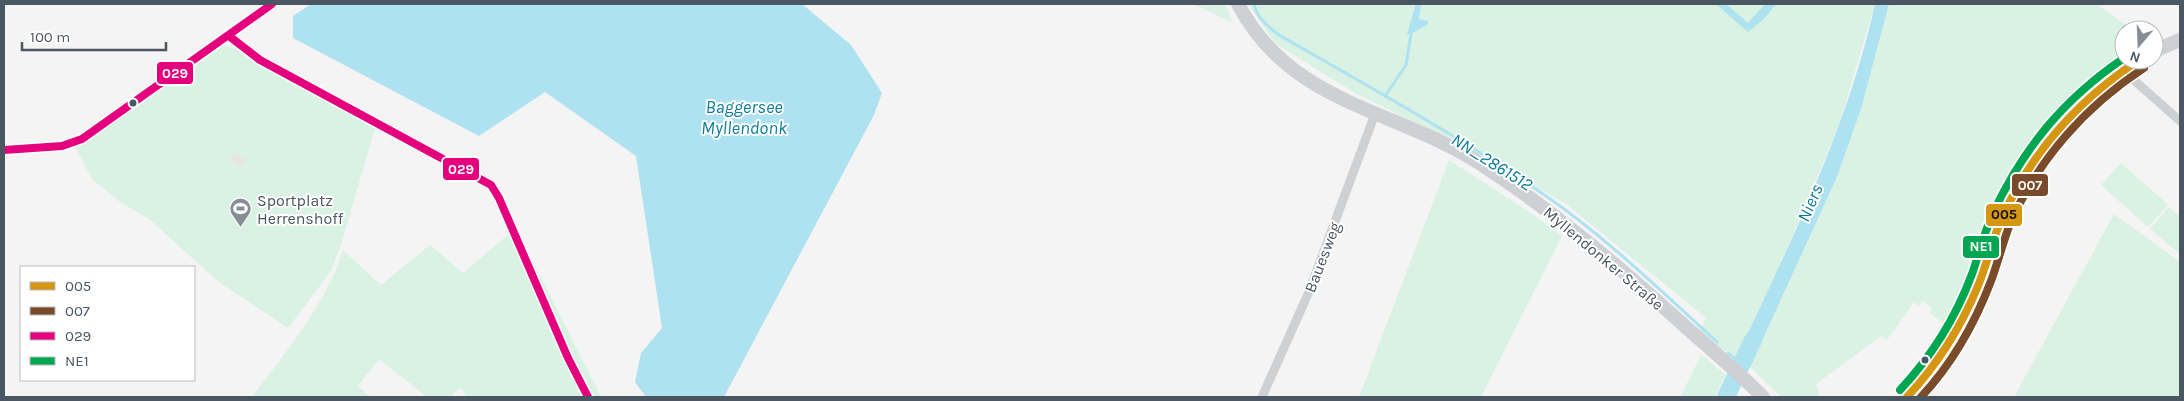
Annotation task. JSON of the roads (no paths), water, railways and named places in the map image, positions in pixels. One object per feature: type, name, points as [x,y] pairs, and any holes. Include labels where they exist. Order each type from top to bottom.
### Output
[{"type":"street","points":[[4,150],[62,146],[82,139],[272,4]]},
{"type":"street","name":"Myllendonker Straße","points":[[1238,4],[1259,35],[1290,67],[1328,93],[1450,145],[1535,202],[1619,267],[1763,397]]},
{"type":"street","points":[[229,36],[260,60],[428,149],[493,187],[573,368],[588,397]]},
{"type":"street","points":[[2164,47],[2180,40]]},
{"type":"street","points":[[1907,397],[1917,388],[1954,333],[1978,286],[2003,217],[2022,181],[2052,136],[2072,112],[2125,70]]},
{"type":"street","points":[[2135,70],[2136,82],[2180,121]]},
{"type":"street","name":"Bauesweg","points":[[1262,397],[1308,294],[1375,114]]},
{"type":"water","name":"Baggersee Myllendonk","points":[[311,4],[802,4],[851,45],[882,93],[874,115],[724,397],[646,397],[635,382],[641,353],[662,328],[636,156],[545,92],[479,136],[293,38],[293,16]]},
{"type":"water","points":[[1416,4],[1421,4],[1419,19],[1428,21],[1428,24],[1411,34],[1407,34]]},
{"type":"water","points":[[1716,4],[1726,4],[1748,23],[1765,4],[1776,4],[1765,18],[1748,32]]},
{"type":"water","points":[[1875,4],[1889,4],[1861,109],[1837,177],[1750,367],[1737,357],[1816,184],[1850,95]]},
{"type":"waterway","name":"NN_2861512","points":[[1254,4],[1260,18],[1279,35],[1446,132],[1543,194],[1589,228],[1633,265],[1717,342]]},
{"type":"waterway","points":[[1385,96],[1406,65],[1411,34]]},
{"type":"waterway","name":"Niers","points":[[1726,397],[1753,340]]},
{"type":"waterway","name":"NN_2861512","points":[[1728,353],[1742,364]]},
{"type":"place","name":"Sportplatz Herrenshoff","points":[[241,228]]}]
